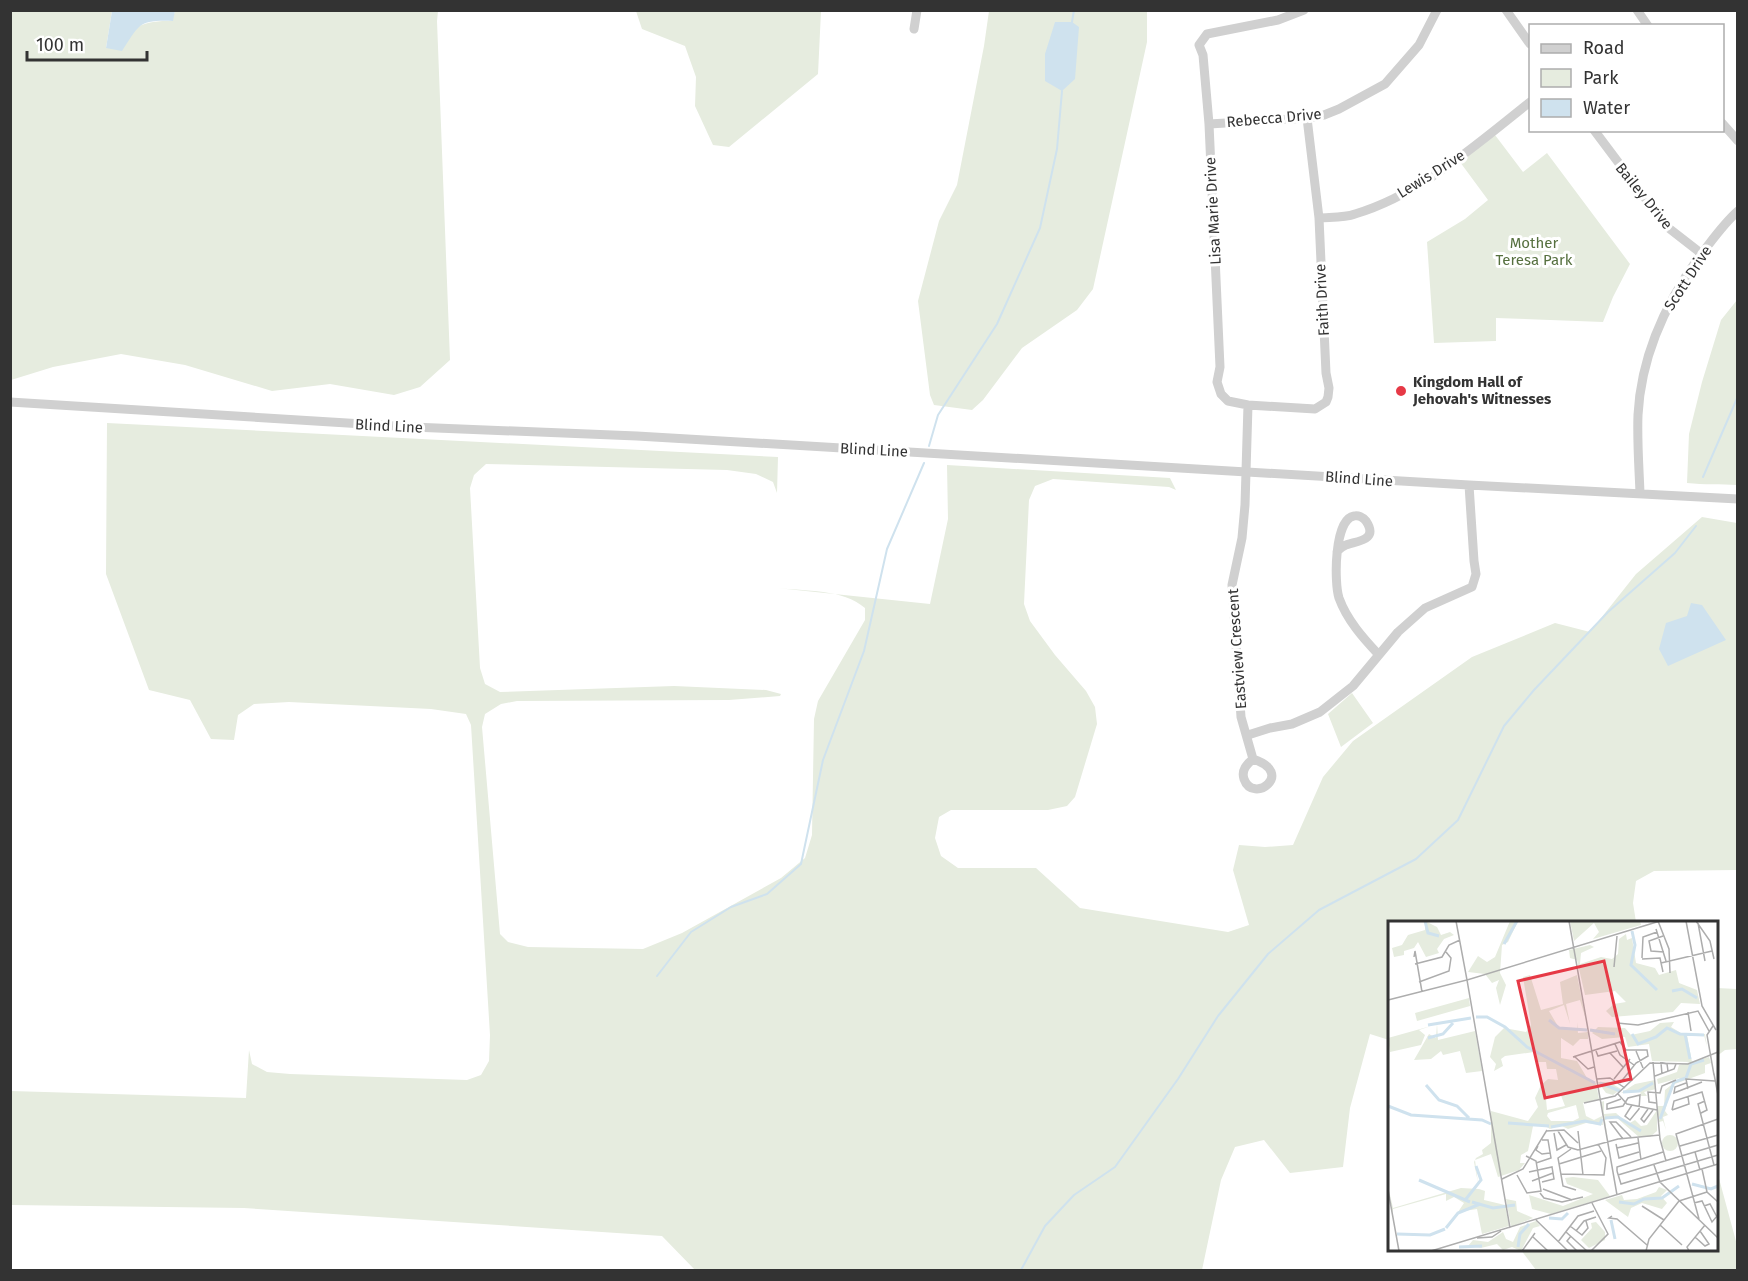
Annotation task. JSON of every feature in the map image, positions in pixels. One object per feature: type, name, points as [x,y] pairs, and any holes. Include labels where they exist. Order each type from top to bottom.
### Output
[{"type":"street","points":[[914,28],[917,10]]},
{"type":"street","name":"Lisa Marie Drive","points":[[1248,405],[1228,401],[1221,394],[1217,382],[1220,367],[1209,124],[1203,55],[1199,45],[1207,34],[1213,32],[1278,20],[1304,10]]},
{"type":"street","name":"Rebecca Drive","points":[[1209,124],[1307,118],[1339,109],[1385,84],[1419,45],[1437,10]]},
{"type":"street","points":[[1506,10],[1529,43]]},
{"type":"street","points":[[1637,10],[1647,24]]},
{"type":"street","name":"Lewis Drive","points":[[1318,218],[1354,215],[1392,199],[1466,153],[1529,103]]},
{"type":"street","name":"Faith Drive","points":[[1248,405],[1315,409],[1326,402],[1328,397],[1318,218],[1307,118]]},
{"type":"street","points":[[1724,125],[1737,141]]},
{"type":"street","name":"Bailey Drive","points":[[1596,132],[1666,226],[1702,254]]},
{"type":"street","name":"Scott Drive","points":[[1640,493],[1638,412],[1646,364],[1656,333],[1681,284],[1737,211]]},
{"type":"street","name":"Blind Line","points":[[10,402],[412,427],[649,437],[1737,499]]},
{"type":"street","points":[[1246,471],[1248,405]]},
{"type":"street","name":"Eastview Crescent","points":[[1246,471],[1242,538],[1232,585],[1241,717],[1253,759]]},
{"type":"street","points":[[1248,735],[1292,724],[1320,712],[1353,686],[1398,632],[1425,608],[1472,587],[1476,574],[1469,485]]},
{"type":"street","points":[[1337,552],[1336,582],[1339,597],[1350,620],[1379,655]]},
{"type":"green space","points":[[11,11],[112,11],[106,48],[143,24],[172,21],[175,11],[438,11],[450,360],[420,387],[394,395],[330,384],[272,391],[185,365],[121,354],[53,367],[11,380]]},
{"type":"green space","points":[[636,11],[821,11],[818,74],[729,147],[713,145],[695,106],[696,77],[685,46],[642,29]]},
{"type":"green space","points":[[989,11],[1147,11],[1147,42],[1093,289],[1077,310],[1022,348],[983,400],[972,410],[934,405],[930,395],[918,301],[939,221],[957,185]]},
{"type":"green space","name":"Mother Teresa Park","points":[[1495,135],[1523,172],[1547,153],[1630,264],[1603,322],[1496,318],[1496,341],[1434,343],[1427,242],[1465,219],[1488,200],[1460,162]]},
{"type":"green space","points":[[1737,300],[1737,485],[1687,483],[1689,434],[1702,382],[1721,320]]},
{"type":"green space","points":[[107,423],[778,457],[777,493],[773,482],[756,474],[727,470],[486,464],[474,475],[470,488],[480,668],[485,684],[500,692],[674,686],[766,690],[781,694],[780,696],[729,700],[517,701],[501,704],[485,714],[482,727],[500,934],[508,942],[528,947],[643,949],[682,933],[781,878],[805,858],[812,835],[814,719],[818,701],[865,620],[865,608],[846,597],[834,594],[930,604],[948,519],[947,465],[1170,478],[1176,490],[1169,487],[1053,479],[1035,486],[1029,500],[1024,604],[1030,621],[1086,691],[1095,707],[1097,724],[1075,797],[1067,806],[1048,810],[951,810],[939,817],[935,838],[941,856],[958,868],[1036,868],[1080,908],[1228,932],[1249,925],[1233,870],[1239,845],[1265,847],[1293,845],[1323,777],[1353,741],[1472,657],[1555,623],[1590,632],[1636,574],[1702,517],[1737,523],[1737,870],[1654,871],[1636,881],[1633,903],[1636,921],[1388,921],[1388,1040],[1370,1034],[1350,1108],[1343,1167],[1290,1173],[1264,1140],[1235,1147],[1221,1180],[1202,1270],[695,1270],[662,1236],[244,1208],[11,1205],[11,1091],[246,1098],[249,1050],[252,1064],[267,1072],[290,1074],[467,1080],[481,1075],[489,1061],[490,1035],[471,725],[466,714],[431,709],[289,702],[254,704],[238,715],[234,740],[211,739],[190,700],[149,690],[106,574]]},
{"type":"green space","points":[[1352,693],[1373,723],[1341,747],[1328,714]]},
{"type":"green space","points":[[1718,988],[1737,989],[1738,1049],[1725,1050],[1718,1055]]},
{"type":"green space","points":[[1718,1175],[1737,1245],[1737,1270],[1536,1270],[1522,1251],[1718,1251]]},
{"type":"water","points":[[112,10],[175,11],[173,21],[153,21],[137,29],[122,51],[106,48]]},
{"type":"water","points":[[1055,22],[1072,22],[1079,27],[1075,79],[1062,91],[1045,81],[1045,54]]},
{"type":"water","points":[[1691,603],[1702,605],[1726,640],[1668,666],[1659,649],[1666,623],[1687,616]]},
{"type":"waterway","points":[[1072,22],[1074,10]]},
{"type":"waterway","points":[[929,446],[938,415],[997,324],[1040,228],[1057,149],[1062,91]]},
{"type":"waterway","points":[[1703,477],[1738,396]]},
{"type":"waterway","points":[[657,976],[691,932],[731,907],[767,894],[801,864],[823,760],[864,651],[887,549],[924,463]]},
{"type":"waterway","points":[[1021,1270],[1045,1226],[1074,1195],[1115,1167],[1178,1079],[1218,1016],[1268,954],[1319,910],[1416,859],[1458,820],[1504,726],[1534,690],[1608,612],[1675,553],[1696,526]]},
{"type":"place","name":"Kingdom Hall of Jehovah's Witnesses","points":[[1401,391]]}]
